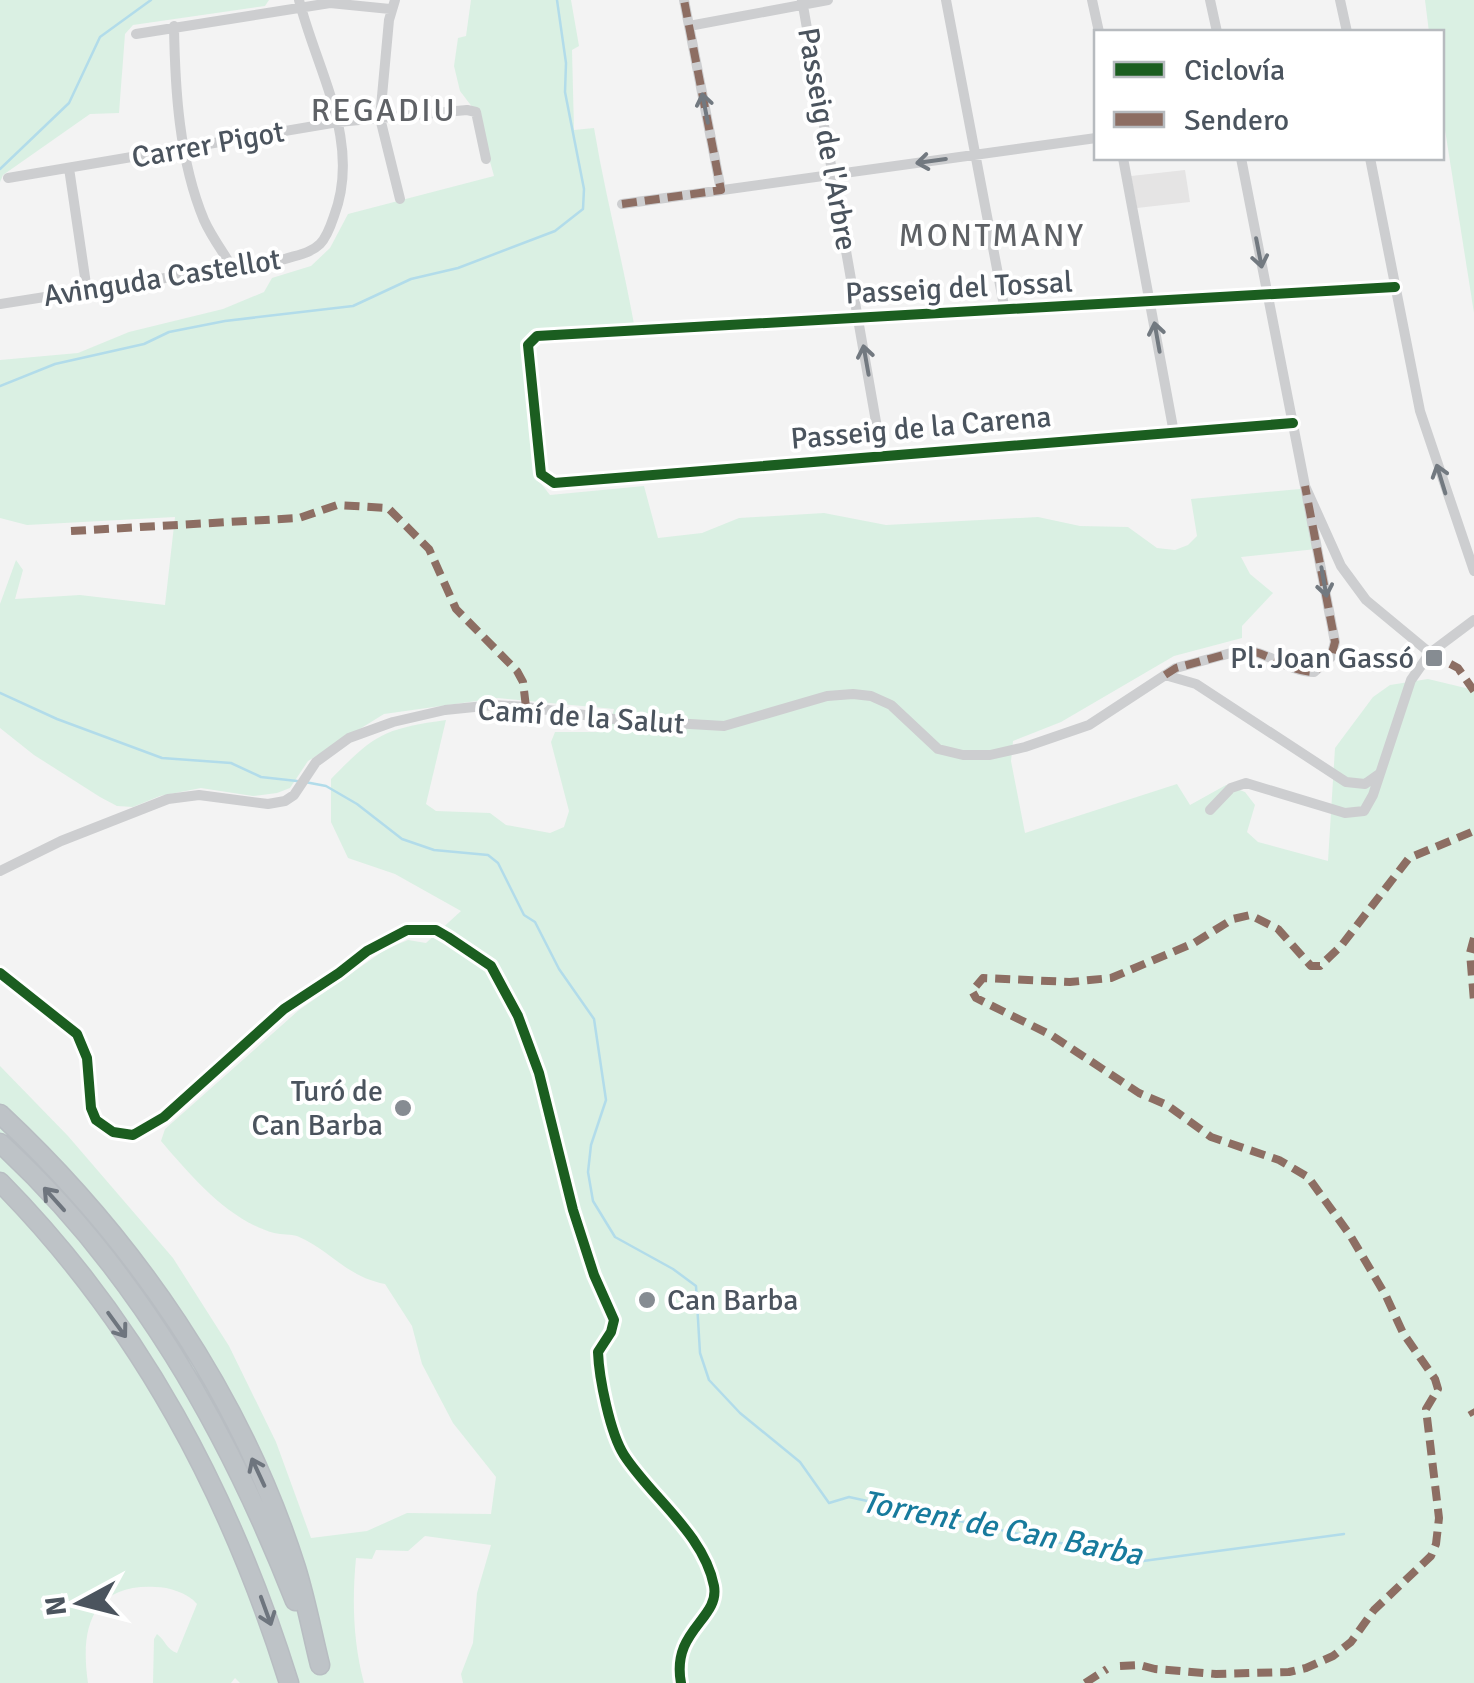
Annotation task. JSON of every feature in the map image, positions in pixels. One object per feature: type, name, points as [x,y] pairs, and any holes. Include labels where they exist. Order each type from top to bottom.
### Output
[{"type":"highway","points":[[0,1114],[76,1192],[148,1277],[208,1372],[269,1495],[297,1571],[322,1674]]},
{"type":"highway","points":[[0,1143],[100,1250],[178,1359],[244,1480],[322,1674]]},
{"type":"highway","points":[[0,1182],[87,1283],[161,1386],[228,1516],[290,1683]]},
{"type":"street","points":[[684,0],[720,190]]},
{"type":"street","points":[[689,26],[828,0]]},
{"type":"street","points":[[946,0],[1004,311]]},
{"type":"street","points":[[1092,0],[1098,30]]},
{"type":"street","points":[[1210,0],[1216,30]]},
{"type":"street","points":[[1340,0],[1346,30]]},
{"type":"street","name":"Passeig de l'Arbre","points":[[802,2],[882,456]]},
{"type":"street","points":[[301,3],[338,122]]},
{"type":"street","points":[[136,34],[301,3],[393,4],[380,118],[400,199]]},
{"type":"street","points":[[174,26],[174,68],[185,150],[205,222],[232,267]]},
{"type":"street","name":"Carrer Pigot","points":[[8,178],[338,122],[467,110],[476,112],[486,158]]},
{"type":"street","name":"Avinguda Castellot","points":[[0,304],[285,259],[308,252],[321,244],[337,210],[344,181],[338,122]]},
{"type":"street","points":[[622,204],[1094,138]]},
{"type":"street","points":[[1122,160],[1174,433]]},
{"type":"street","points":[[1241,160],[1305,486],[1342,566],[1366,600],[1430,653]]},
{"type":"street","points":[[1370,160],[1420,411],[1474,571]]},
{"type":"street","points":[[69,168],[86,290]]},
{"type":"street","name":"Passeig del Tossal","points":[[554,483],[542,474],[528,344],[538,336],[1395,288]]},
{"type":"street","name":"Passeig de la Carena","points":[[554,483],[1293,423]]},
{"type":"street","name":"Camí de la Salut","points":[[0,871],[26,856],[168,799],[199,795],[268,804],[285,801],[294,795],[316,762],[350,738],[393,722],[446,710],[526,706],[621,720],[724,726],[828,696],[853,694],[871,696],[891,705],[938,748],[963,755],[990,755],[1025,747],[1103,718],[1176,668],[1242,650],[1253,650],[1301,672],[1314,672],[1331,657],[1334,642],[1305,486]]},
{"type":"street","points":[[1210,810],[1231,788],[1246,784],[1359,814],[1369,805],[1410,680],[1430,653],[1474,620]]},
{"type":"street","points":[[1165,675],[1196,684],[1346,782],[1365,784],[1380,774]]},
{"type":"shaded area","points":[[1185,170],[1190,202],[1137,208],[1131,176]]},
{"type":"green space","points":[[0,0],[269,0],[265,6],[133,25],[125,34],[119,113],[90,114],[3,175],[0,182]]},
{"type":"green space","points":[[471,0],[571,0],[579,46],[572,50],[574,130],[594,128],[634,324],[530,332],[523,340],[539,481],[550,495],[644,486],[658,538],[702,533],[739,518],[824,513],[886,525],[1038,517],[1080,526],[1128,527],[1157,548],[1175,550],[1197,536],[1191,499],[1300,489],[1316,549],[1241,557],[1250,574],[1273,593],[1242,626],[1242,638],[1174,656],[1061,722],[1013,741],[1011,761],[1025,833],[1177,784],[1190,805],[1226,785],[1245,792],[1255,805],[1247,832],[1258,842],[1328,861],[1335,748],[1373,697],[1390,685],[1428,679],[1474,690],[1474,1683],[463,1683],[461,1674],[473,1643],[477,1593],[491,1545],[425,1536],[408,1551],[376,1550],[372,1559],[356,1558],[354,1621],[364,1683],[240,1683],[235,1678],[231,1683],[153,1683],[154,1639],[157,1634],[177,1653],[197,1604],[178,1591],[155,1587],[116,1593],[94,1614],[86,1645],[88,1683],[0,1683],[0,1066],[68,1136],[173,1258],[229,1346],[276,1442],[311,1538],[367,1531],[407,1513],[491,1514],[496,1477],[453,1423],[422,1364],[412,1326],[385,1284],[360,1276],[297,1236],[274,1233],[241,1218],[212,1195],[161,1141],[165,1129],[299,1010],[386,949],[408,940],[426,943],[461,911],[395,874],[348,858],[331,822],[331,779],[346,764],[381,736],[446,720],[426,804],[436,811],[490,813],[506,825],[550,833],[564,827],[569,811],[551,742],[555,732],[608,732],[614,709],[498,698],[384,714],[308,761],[290,788],[277,793],[253,796],[201,788],[160,796],[133,807],[117,806],[100,797],[0,728],[0,604],[16,560],[23,570],[15,599],[80,595],[165,605],[175,517],[27,525],[0,518],[0,360],[78,353],[129,332],[223,309],[264,292],[272,278],[311,266],[330,248],[348,214],[494,176],[476,112],[460,91],[454,66],[458,38],[466,36]]},
{"type":"green space","points":[[1425,0],[1474,0],[1474,313],[1444,124],[1444,30],[1429,30]]},
{"type":"waterway","points":[[0,169],[69,103],[100,37],[151,0]]},
{"type":"waterway","points":[[0,386],[55,364],[144,344],[169,332],[225,321],[353,306],[411,279],[458,268],[555,231],[583,209],[584,189],[565,92],[566,63],[557,0]]},
{"type":"waterway","name":"Torrent de Can Barba","points":[[0,693],[162,758],[231,763],[261,777],[297,781]]},
{"type":"waterway","name":"Torrent de Can Barba","points":[[305,782],[326,786],[357,804],[402,839],[434,850],[488,855],[498,863],[524,915],[535,922],[559,969],[594,1019],[606,1100],[591,1145],[588,1172],[593,1201],[615,1237],[696,1286],[700,1353],[709,1380],[740,1413],[800,1462],[829,1503],[849,1497],[1143,1561],[1344,1534]]},
{"type":"marked path","points":[[622,204],[721,190],[684,0]]},
{"type":"marked path","points":[[1165,675],[1176,668],[1242,650],[1314,672],[1331,657],[1335,642],[1305,486]]},
{"type":"marked path","points":[[71,531],[299,518],[337,505],[388,508],[429,549],[456,609],[517,671],[523,682],[526,707]]},
{"type":"marked path","points":[[1430,653],[1458,668],[1474,691]]},
{"type":"marked path","points":[[1120,1666],[1216,1674],[1289,1672],[1333,1656],[1351,1642],[1374,1610],[1431,1556],[1436,1544],[1439,1518],[1426,1409],[1438,1389],[1350,1235],[1308,1177],[1279,1160],[1211,1137],[1167,1105],[1139,1093],[1051,1035],[976,998],[972,991],[983,978],[1070,982],[1111,978],[1194,943],[1233,919],[1250,915],[1278,929],[1311,966],[1320,966],[1341,946],[1409,858],[1474,831]]},
{"type":"marked path","points":[[1474,938],[1470,953],[1474,1001]]},
{"type":"marked path","points":[[1471,1410],[1474,1415]]},
{"type":"marked path","points":[[1085,1683],[1107,1669]]},
{"type":"cycle path","points":[[1293,423],[554,483],[541,474],[528,345],[537,336],[1395,287]]},
{"type":"cycle path","points":[[0,973],[77,1034],[87,1058],[91,1108],[96,1120],[113,1132],[133,1135],[164,1117],[284,1009],[367,951],[407,930],[436,930],[491,966],[518,1016],[539,1073],[573,1210],[594,1275],[614,1320],[598,1352],[614,1433],[635,1471],[700,1550],[714,1586],[710,1608],[683,1650],[681,1683]]},
{"type":"place","name":"Pl. Joan Gassó","points":[[1434,658]]},
{"type":"place","name":"Turó de Can Barba","points":[[403,1108]]},
{"type":"place","name":"Can Barba","points":[[647,1300]]},
{"type":"district","name":"REGADIU","points":[[384,110]]},
{"type":"district","name":"MONTMANY","points":[[992,235]]}]
